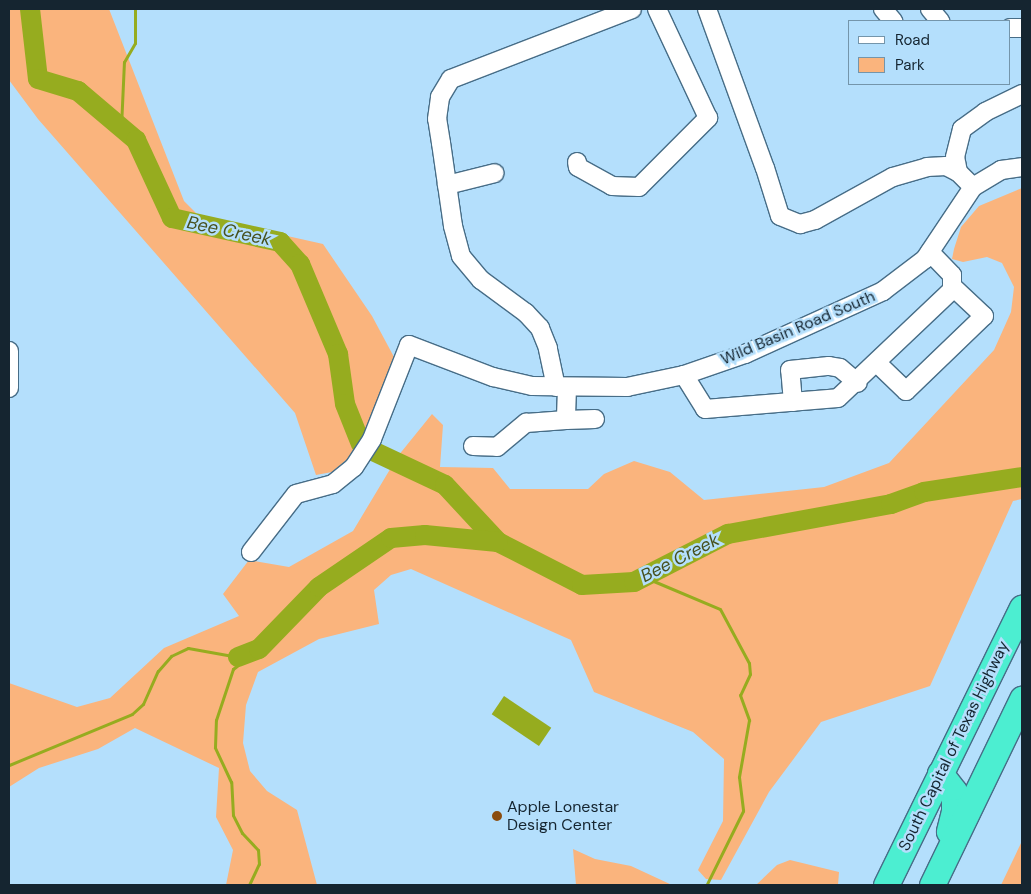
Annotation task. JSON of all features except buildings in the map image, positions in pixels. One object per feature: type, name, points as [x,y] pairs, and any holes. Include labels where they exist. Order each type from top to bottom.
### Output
[{"type":"highway","name":"South Capital of Texas Highway","points":[[886,885],[1022,607]]},
{"type":"highway","points":[[940,773],[955,774],[972,770],[1017,710]]},
{"type":"highway","points":[[931,885],[1017,710]]},
{"type":"highway","points":[[931,885],[955,804],[952,786],[940,773]]},
{"type":"street","points":[[566,420],[561,388],[540,328],[481,280],[462,256],[453,226],[437,119],[440,97],[451,79],[632,9]]},
{"type":"street","points":[[577,162],[578,167],[612,186],[639,186],[708,118],[657,9]]},
{"type":"street","points":[[707,9],[766,168],[780,216],[800,224],[815,220],[907,170],[946,166],[958,172],[973,187]]},
{"type":"street","points":[[930,9],[939,20]]},
{"type":"street","points":[[958,172],[955,157],[962,129],[973,119],[1022,94]]},
{"type":"street","name":"Wild Basin Road South","points":[[251,552],[296,494],[333,484],[354,468],[372,439],[409,345],[493,377],[561,388],[627,387],[684,375],[745,354],[883,291],[930,252],[973,187],[1001,170],[1022,166]]},
{"type":"street","points":[[448,185],[495,173]]},
{"type":"street","points":[[684,375],[705,409],[838,398],[858,383],[948,297],[953,287],[952,275],[930,252]]},
{"type":"street","points":[[878,364],[906,391],[984,316],[953,287]]},
{"type":"street","points":[[9,351],[9,388]]},
{"type":"street","points":[[793,402],[790,370],[829,366],[840,368],[858,383]]},
{"type":"street","points":[[473,446],[497,447],[526,423],[595,419]]},
{"type":"green space","points":[[9,9],[109,9],[184,201],[199,216],[323,244],[372,316],[394,357],[365,436],[351,456],[332,472],[316,475],[295,413],[38,119],[9,80]]},
{"type":"green space","points":[[1022,188],[1022,499],[1013,501],[930,686],[821,722],[769,792],[721,880],[706,879],[698,870],[723,821],[724,759],[693,732],[594,692],[571,640],[411,569],[391,575],[374,590],[379,624],[319,639],[258,672],[246,705],[243,743],[250,771],[267,791],[297,810],[317,885],[226,885],[233,850],[216,817],[219,768],[135,728],[98,749],[39,768],[9,787],[9,683],[77,707],[110,698],[164,648],[239,616],[223,594],[249,560],[289,567],[353,531],[398,456],[432,414],[443,425],[440,467],[493,468],[510,489],[588,489],[604,474],[634,461],[670,472],[704,500],[824,487],[889,463],[994,350],[1011,312],[1014,287],[1002,263],[987,257],[963,262],[952,259],[961,227],[979,206]]},
{"type":"green space","points":[[1022,841],[1022,885],[1001,885]]},
{"type":"green space","points":[[573,849],[595,859],[631,866],[672,885],[576,885]]},
{"type":"green space","points":[[790,860],[839,872],[838,885],[756,885],[777,865]]},
{"type":"shaded area","points":[[504,696],[551,728],[539,746],[492,714]]},
{"type":"waterway","name":"Bee Creek","points":[[30,9],[38,79],[78,91],[136,140],[172,218],[280,242],[300,264],[338,354],[345,404],[361,444]]},
{"type":"waterway","points":[[121,127],[124,62],[135,43],[135,9]]},
{"type":"waterway","name":"Bee Creek","points":[[375,452],[445,485],[498,542],[582,585],[634,582],[728,534],[891,504],[924,492],[1022,477]]},
{"type":"waterway","points":[[238,657],[259,649],[319,587],[391,538],[425,535],[498,542]]},
{"type":"waterway","points":[[644,577],[720,609],[749,663],[750,674],[740,695],[749,720],[739,777],[743,811],[707,884]]},
{"type":"waterway","points":[[9,765],[132,714],[143,704],[158,671],[171,656],[188,648],[238,657]]},
{"type":"waterway","points":[[249,885],[259,864],[258,850],[242,833],[233,815],[231,782],[215,747],[216,720],[233,669],[259,649]]},
{"type":"place","name":"Apple Lonestar Design Center","points":[[497,816]]}]
